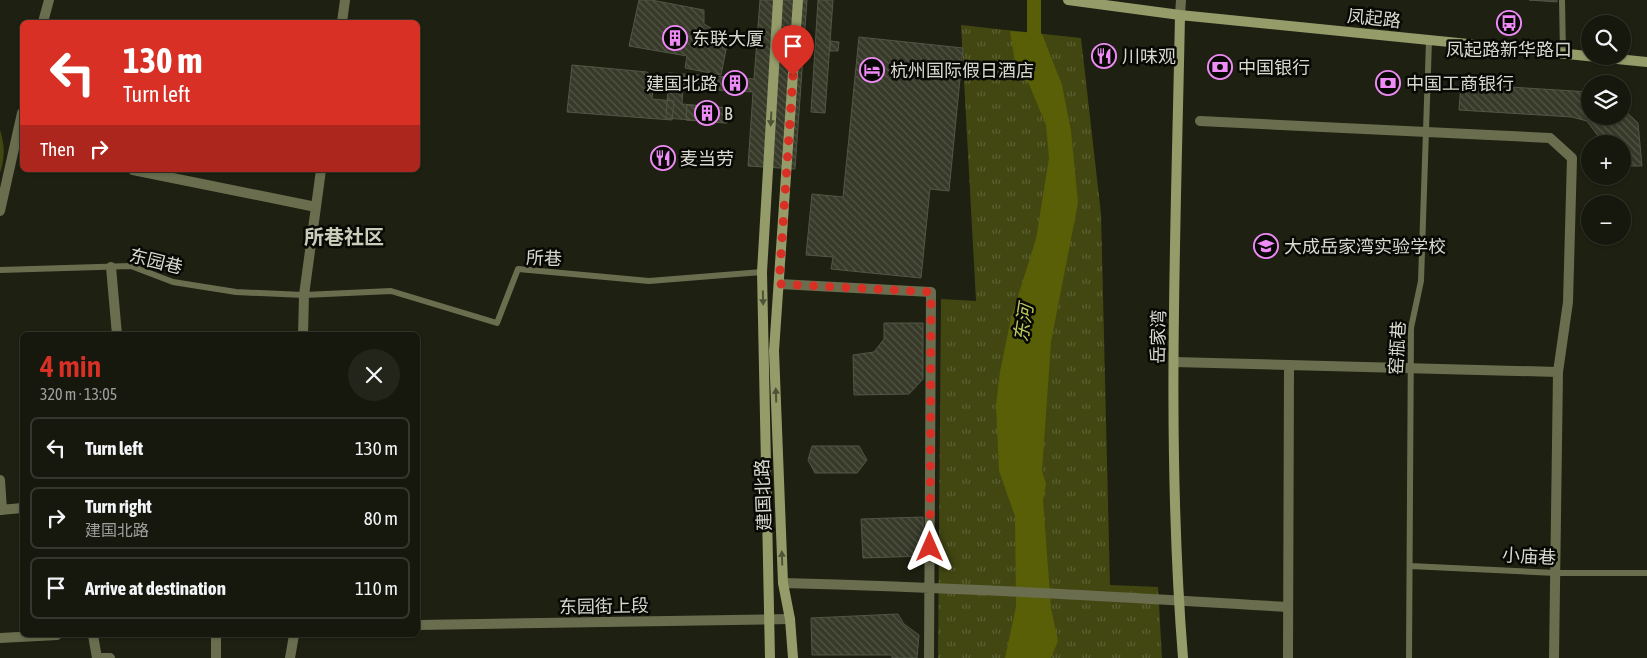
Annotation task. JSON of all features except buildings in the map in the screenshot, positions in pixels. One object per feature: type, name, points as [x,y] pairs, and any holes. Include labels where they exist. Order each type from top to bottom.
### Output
[{"type":"main road","name":"建国北路","points":[[770,658],[762,272],[778,0]]},
{"type":"main road","name":"建国北路","points":[[793,658],[790,619],[783,584],[774,351],[798,0]]},
{"type":"main road","name":"凤起路","points":[[1068,0],[1180,15],[1647,62]]},
{"type":"main road","name":"岳家湾","points":[[1180,15],[1174,362],[1179,600],[1184,658]]},
{"type":"street","points":[[44,20],[49,0]]},
{"type":"street","points":[[342,20],[345,0]]},
{"type":"street","points":[[1180,15],[1181,0]]},
{"type":"street","points":[[1200,121],[1550,138],[1572,158],[1568,302],[1558,372],[1554,658]]},
{"type":"street","points":[[0,211],[20,133]]},
{"type":"street","points":[[143,172],[316,207]]},
{"type":"street","points":[[303,332],[304,295],[321,172]]},
{"type":"street","points":[[112,267],[117,332]]},
{"type":"street","points":[[779,284],[931,292],[929,658]]},
{"type":"street","points":[[1174,362],[1558,372]]},
{"type":"street","points":[[1288,658],[1289,365]]},
{"type":"street","points":[[0,480],[1,510],[20,508]]},
{"type":"street","points":[[783,584],[930,586],[1005,593],[1179,600],[1288,607]]},
{"type":"street","name":"东园街上段","points":[[420,624],[768,621],[790,619]]},
{"type":"street","points":[[0,638],[20,636]]},
{"type":"street","points":[[93,637],[97,658],[110,658]]},
{"type":"street","points":[[216,637],[216,658]]},
{"type":"street","points":[[290,658],[294,637]]},
{"type":"lane","points":[[1562,0],[1563,54]]},
{"type":"lane","name":"窑瓶巷","points":[[1409,658],[1411,328],[1421,281],[1429,40]]},
{"type":"lane","name":"东园巷","points":[[0,270],[131,266],[173,282],[236,292],[304,295]]},
{"type":"lane","name":"所巷","points":[[304,295],[391,290],[496,323],[518,269],[649,281],[762,272]]},
{"type":"lane","name":"小庙巷","points":[[1410,566],[1556,573],[1647,573]]},
{"type":"green space","points":[[961,25],[1081,38],[1101,214],[1110,585],[1158,587],[1162,658],[938,658],[941,299],[976,301]]},
{"type":"green space","points":[[0,130],[4,152],[0,173]]},
{"type":"water","points":[[1010,31],[1042,34],[1062,85],[1071,131],[1078,203],[1051,342],[1042,471],[1046,484],[1043,500],[1051,608],[1058,641],[1051,658],[1005,658],[1016,607],[1015,516],[999,471],[996,405],[1000,372],[1011,318],[1036,239],[1049,158],[1046,125],[1029,84],[1015,63]]},
{"type":"waterway","name":"东河","points":[[1034,0],[1034,52]]},
{"type":"place","name":"凤起路新华路口","points":[[1509,23]]},
{"type":"place","name":"东联大厦","points":[[675,38]]},
{"type":"place","name":"川味观","points":[[1104,56]]},
{"type":"place","name":"中国银行","points":[[1220,67]]},
{"type":"place","name":"杭州国际假日酒店","points":[[872,70]]},
{"type":"place","name":"建国北路","points":[[735,83]]},
{"type":"place","name":"中国工商银行","points":[[1388,83]]},
{"type":"place","name":"B","points":[[707,113]]},
{"type":"place","name":"麦当劳","points":[[663,158]]},
{"type":"place","name":"大成岳家湾实验学校","points":[[1266,246]]},
{"type":"district","name":"所巷社区","points":[[344,236]]},
{"type":"route","points":[[793,76],[779,284],[931,292],[930,547]]}]
